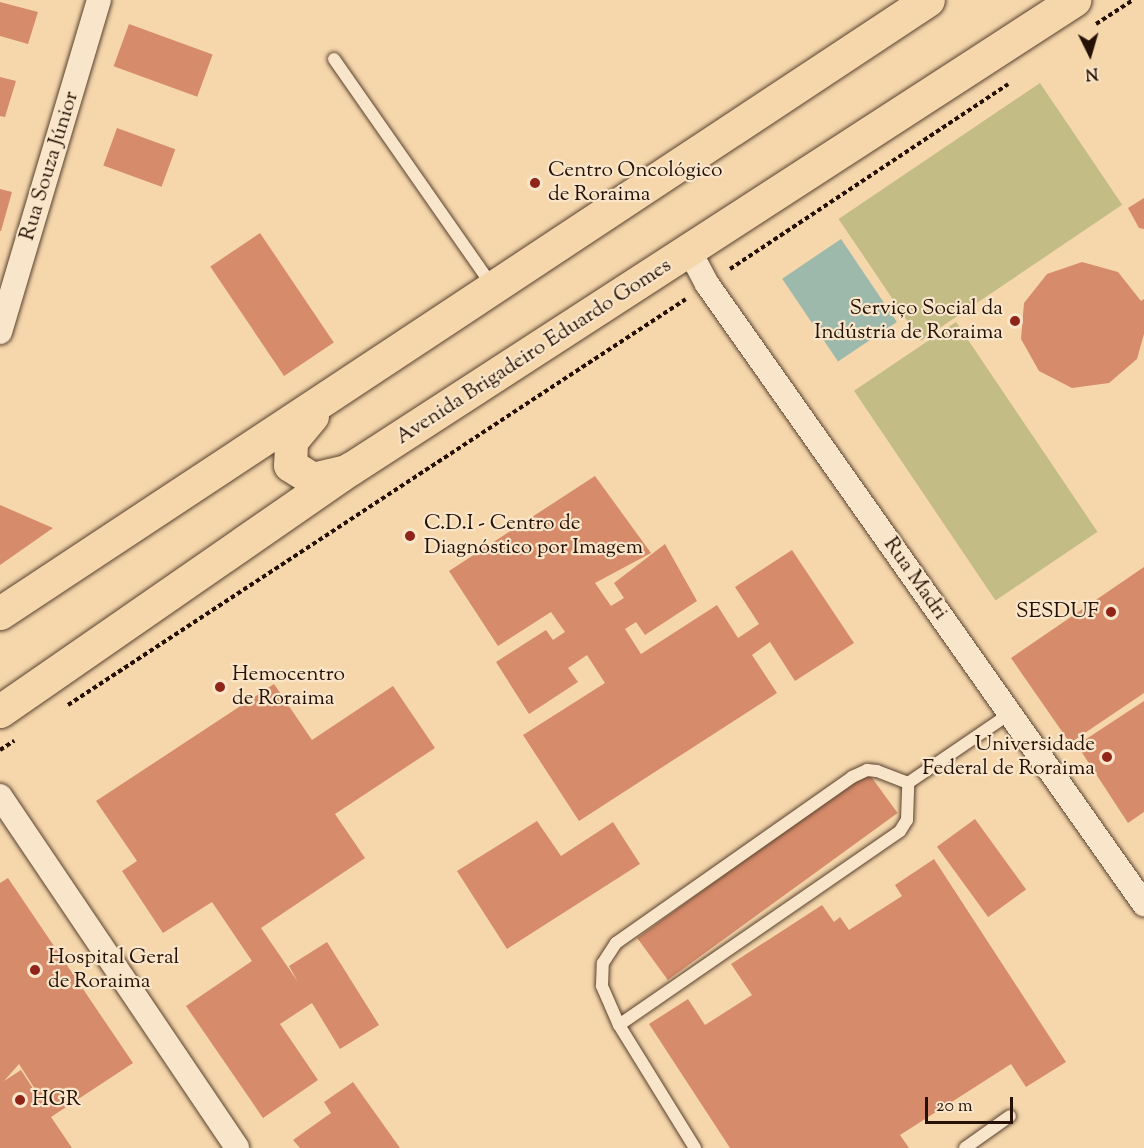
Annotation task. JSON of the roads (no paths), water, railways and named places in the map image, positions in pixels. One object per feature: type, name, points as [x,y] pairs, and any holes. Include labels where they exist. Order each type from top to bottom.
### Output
[{"type":"main road","points":[[0,613],[928,0]]},
{"type":"main road","name":"Avenida Brigadeiro Eduardo Gomes","points":[[0,711],[350,470],[690,252],[1074,0]]},
{"type":"main road","points":[[326,398],[291,441],[290,465],[312,479],[350,470]]},
{"type":"street","name":"Rua Souza Júnior","points":[[0,333],[99,0]]},
{"type":"street","name":"Rua Madri","points":[[690,252],[707,284],[1144,904]]},
{"type":"street","points":[[0,796],[237,1148]]},
{"type":"lane","points":[[334,59],[494,288]]},
{"type":"lane","points":[[908,783],[1010,714]]},
{"type":"lane","points":[[695,1148],[619,1025],[602,986],[603,963],[616,943],[852,777],[867,770],[877,771],[908,783]]},
{"type":"lane","points":[[619,1025],[900,831],[907,820],[908,783]]},
{"type":"lane","points":[[965,1148],[1010,1116]]},
{"type":"place","name":"Centro Oncológico de Roraima","points":[[535,183]]},
{"type":"place","name":"Serviço Social da Indústria de Roraima","points":[[1015,321]]},
{"type":"place","name":"C.D.I - Centro de Diagnóstico por Imagem","points":[[410,536]]},
{"type":"place","name":"SESDUF","points":[[1111,612]]},
{"type":"place","name":"Hemocentro de Roraima","points":[[220,687]]},
{"type":"place","name":"Universidade Federal de Roraima","points":[[1107,757]]},
{"type":"place","name":"Hospital Geral de Roraima","points":[[35,970]]},
{"type":"place","name":"HGR","points":[[20,1100]]}]
